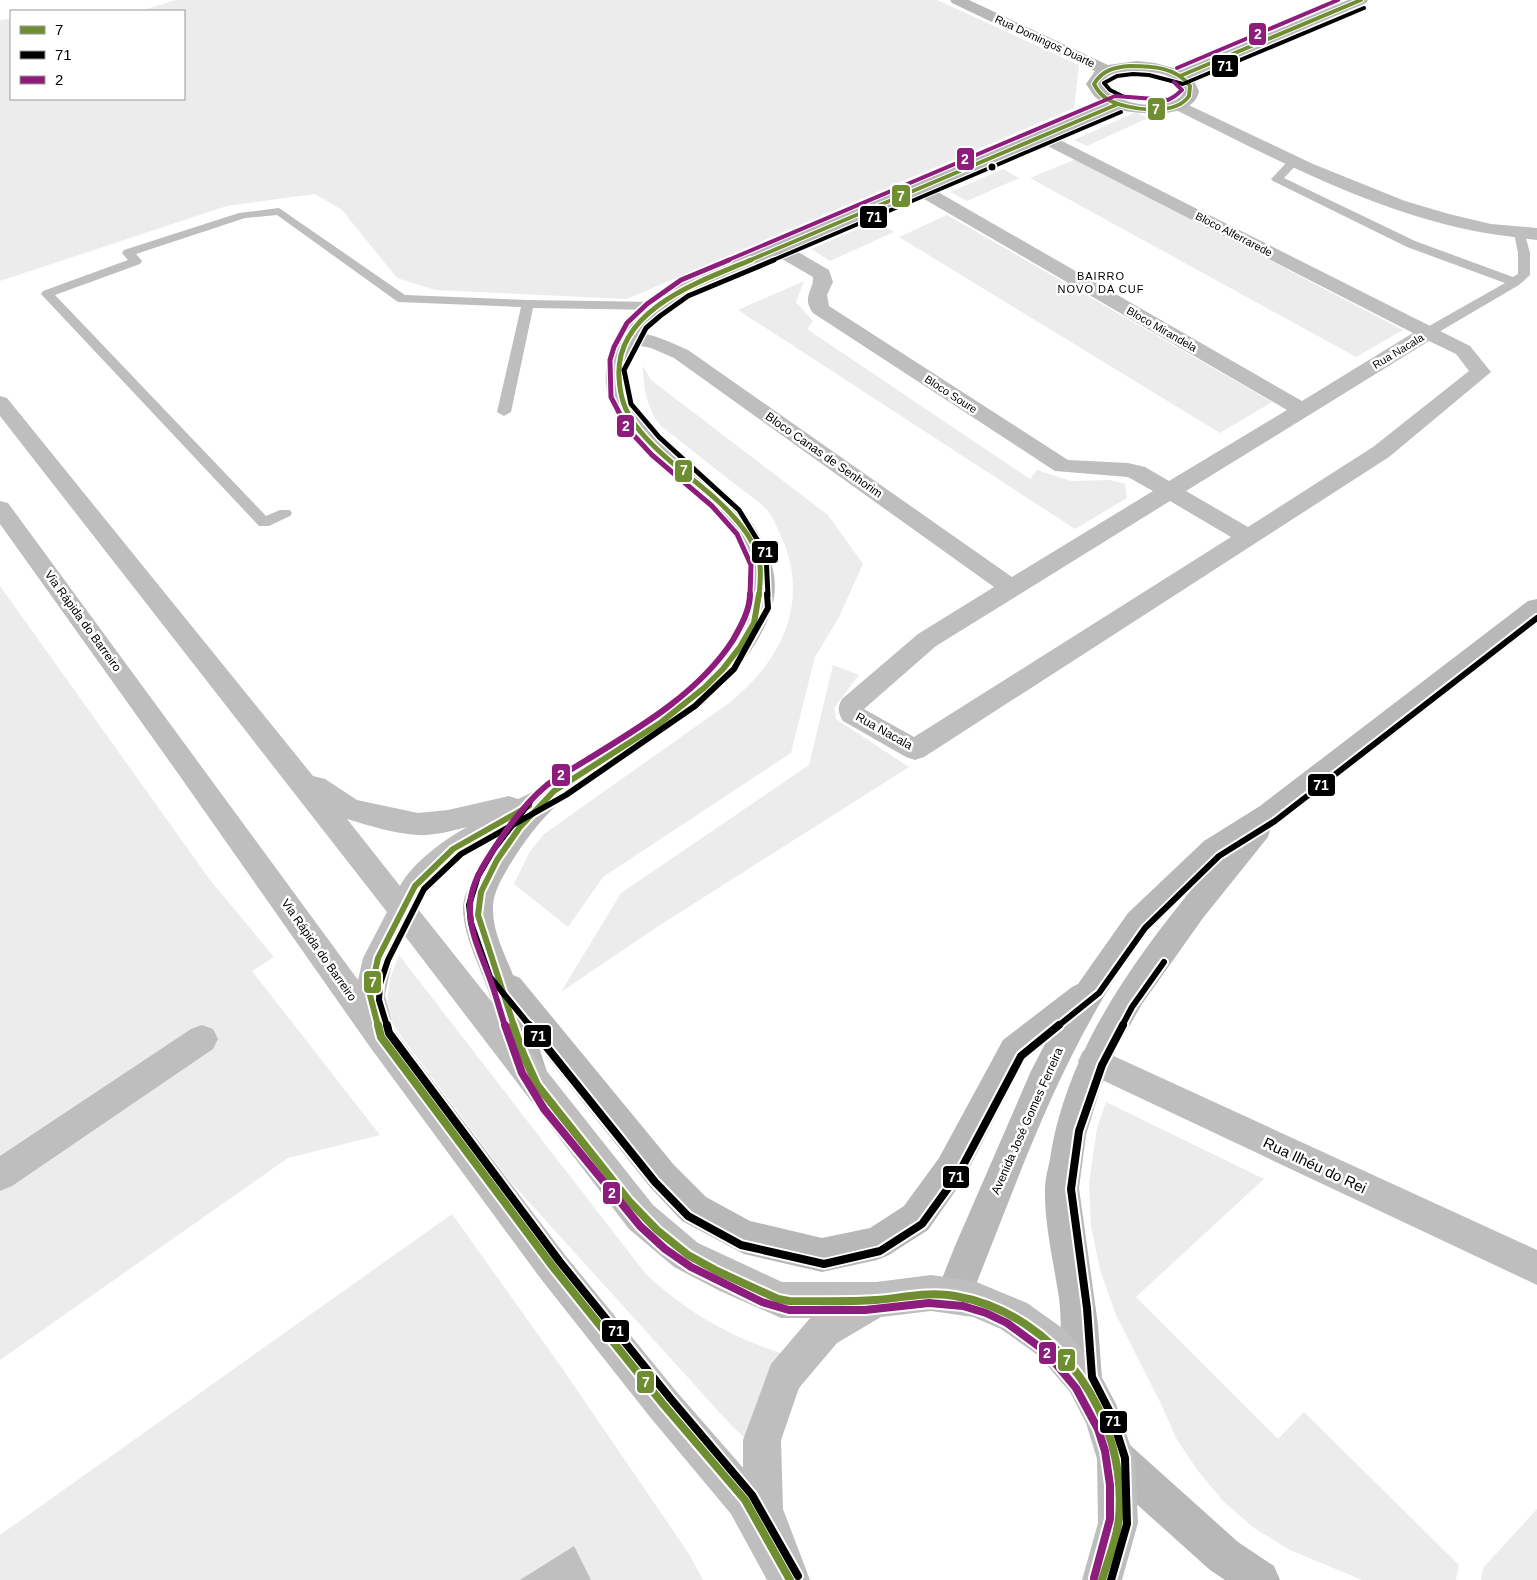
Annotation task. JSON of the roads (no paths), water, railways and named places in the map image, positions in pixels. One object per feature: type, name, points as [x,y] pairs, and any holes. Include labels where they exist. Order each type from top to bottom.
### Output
[{"type":"main road","points":[[1178,105],[1294,161],[1421,212],[1484,229],[1528,234]]},
{"type":"main road","name":"Bloco Alferrarede","points":[[1042,136],[1427,333]]},
{"type":"main road","name":"Bloco Mirandela","points":[[918,188],[1303,410]]},
{"type":"main road","name":"Bloco Soure","points":[[777,248],[822,274],[823,282],[817,290],[816,299],[820,309],[1064,466],[1085,468],[1120,467],[1137,472],[1170,491]]},
{"type":"main road","name":"Rua Nacala","points":[[1427,333],[1463,350],[1481,372],[1381,452],[915,750],[852,714],[851,706],[927,640],[1427,333]]},
{"type":"main road","name":"Bloco Canas de Senhorim","points":[[628,338],[656,343],[681,354],[1012,588]]},
{"type":"main road","points":[[0,402],[297,774],[641,1217],[686,1255],[733,1279],[781,1300],[876,1300],[931,1292],[974,1299],[1014,1316],[1052,1344],[1082,1379],[1103,1416],[1116,1459],[1118,1523],[1102,1580]]},
{"type":"main road","points":[[1170,491],[1248,537]]},
{"type":"main road","name":"Via Rápida do Barreiro","points":[[0,508],[187,764],[381,1037],[553,1268],[663,1404],[745,1500],[789,1579]]},
{"type":"main road","points":[[297,774],[349,809],[387,819],[418,824],[485,814],[549,795]]},
{"type":"main road","points":[[381,1037],[370,995],[378,958],[415,886],[454,849],[549,795]]},
{"type":"main road","points":[[0,1175],[202,1039]]},
{"type":"main road","name":"Rua Ilhéu do Rei","points":[[1094,1061],[1537,1268]]},
{"type":"main road","points":[[789,1579],[763,1509],[762,1440],[784,1377],[824,1330],[876,1300]]},
{"type":"street","name":"Rua Domingos Duarte","points":[[957,0],[1106,70]]},
{"type":"street","points":[[1180,76],[1362,0]]},
{"type":"street","points":[[1130,66],[1157,68],[1180,76],[1186,80],[1192,91],[1185,101],[1178,105],[1156,109],[1130,107],[1108,100],[1095,90],[1094,84],[1095,79],[1106,70],[1130,66]]},
{"type":"street","points":[[534,1080],[486,945],[478,908],[480,896],[496,861],[518,830],[549,795],[705,688],[727,665],[745,641],[759,614],[764,586],[762,567],[756,550],[742,526],[723,503],[648,441],[631,420],[619,399],[615,381],[616,360],[628,338],[640,321],[684,288],[1118,104]]},
{"type":"street","name":"Avenida José Gomes Ferreira","points":[[953,1296],[1047,1071],[1093,987],[1138,922],[1214,849],[1270,814],[1537,607]]},
{"type":"street","name":"Avenida José Gomes Ferreira","points":[[1082,1379],[1078,1309],[1062,1189],[1070,1129],[1094,1061],[1125,1002],[1170,938],[1270,814]]},
{"type":"street","points":[[496,972],[662,1176],[694,1209],[744,1237],[822,1255],[877,1243],[916,1218],[951,1169],[1014,1050],[1093,987]]},
{"type":"street","points":[[1116,1459],[1224,1556],[1260,1580]]},
{"type":"lane","points":[[1294,161],[1277,180],[1411,244],[1515,282]]},
{"type":"lane","points":[[285,513],[264,523],[47,294],[136,261],[128,254],[243,215],[279,210],[402,299],[528,304],[658,306]]},
{"type":"lane","points":[[1427,333],[1524,275],[1524,253],[1528,234]]},
{"type":"lane","points":[[504,412],[528,304]]},
{"type":"district","name":"BAIRRO NOVO DA CUF","points":[[1101,282]]}]
